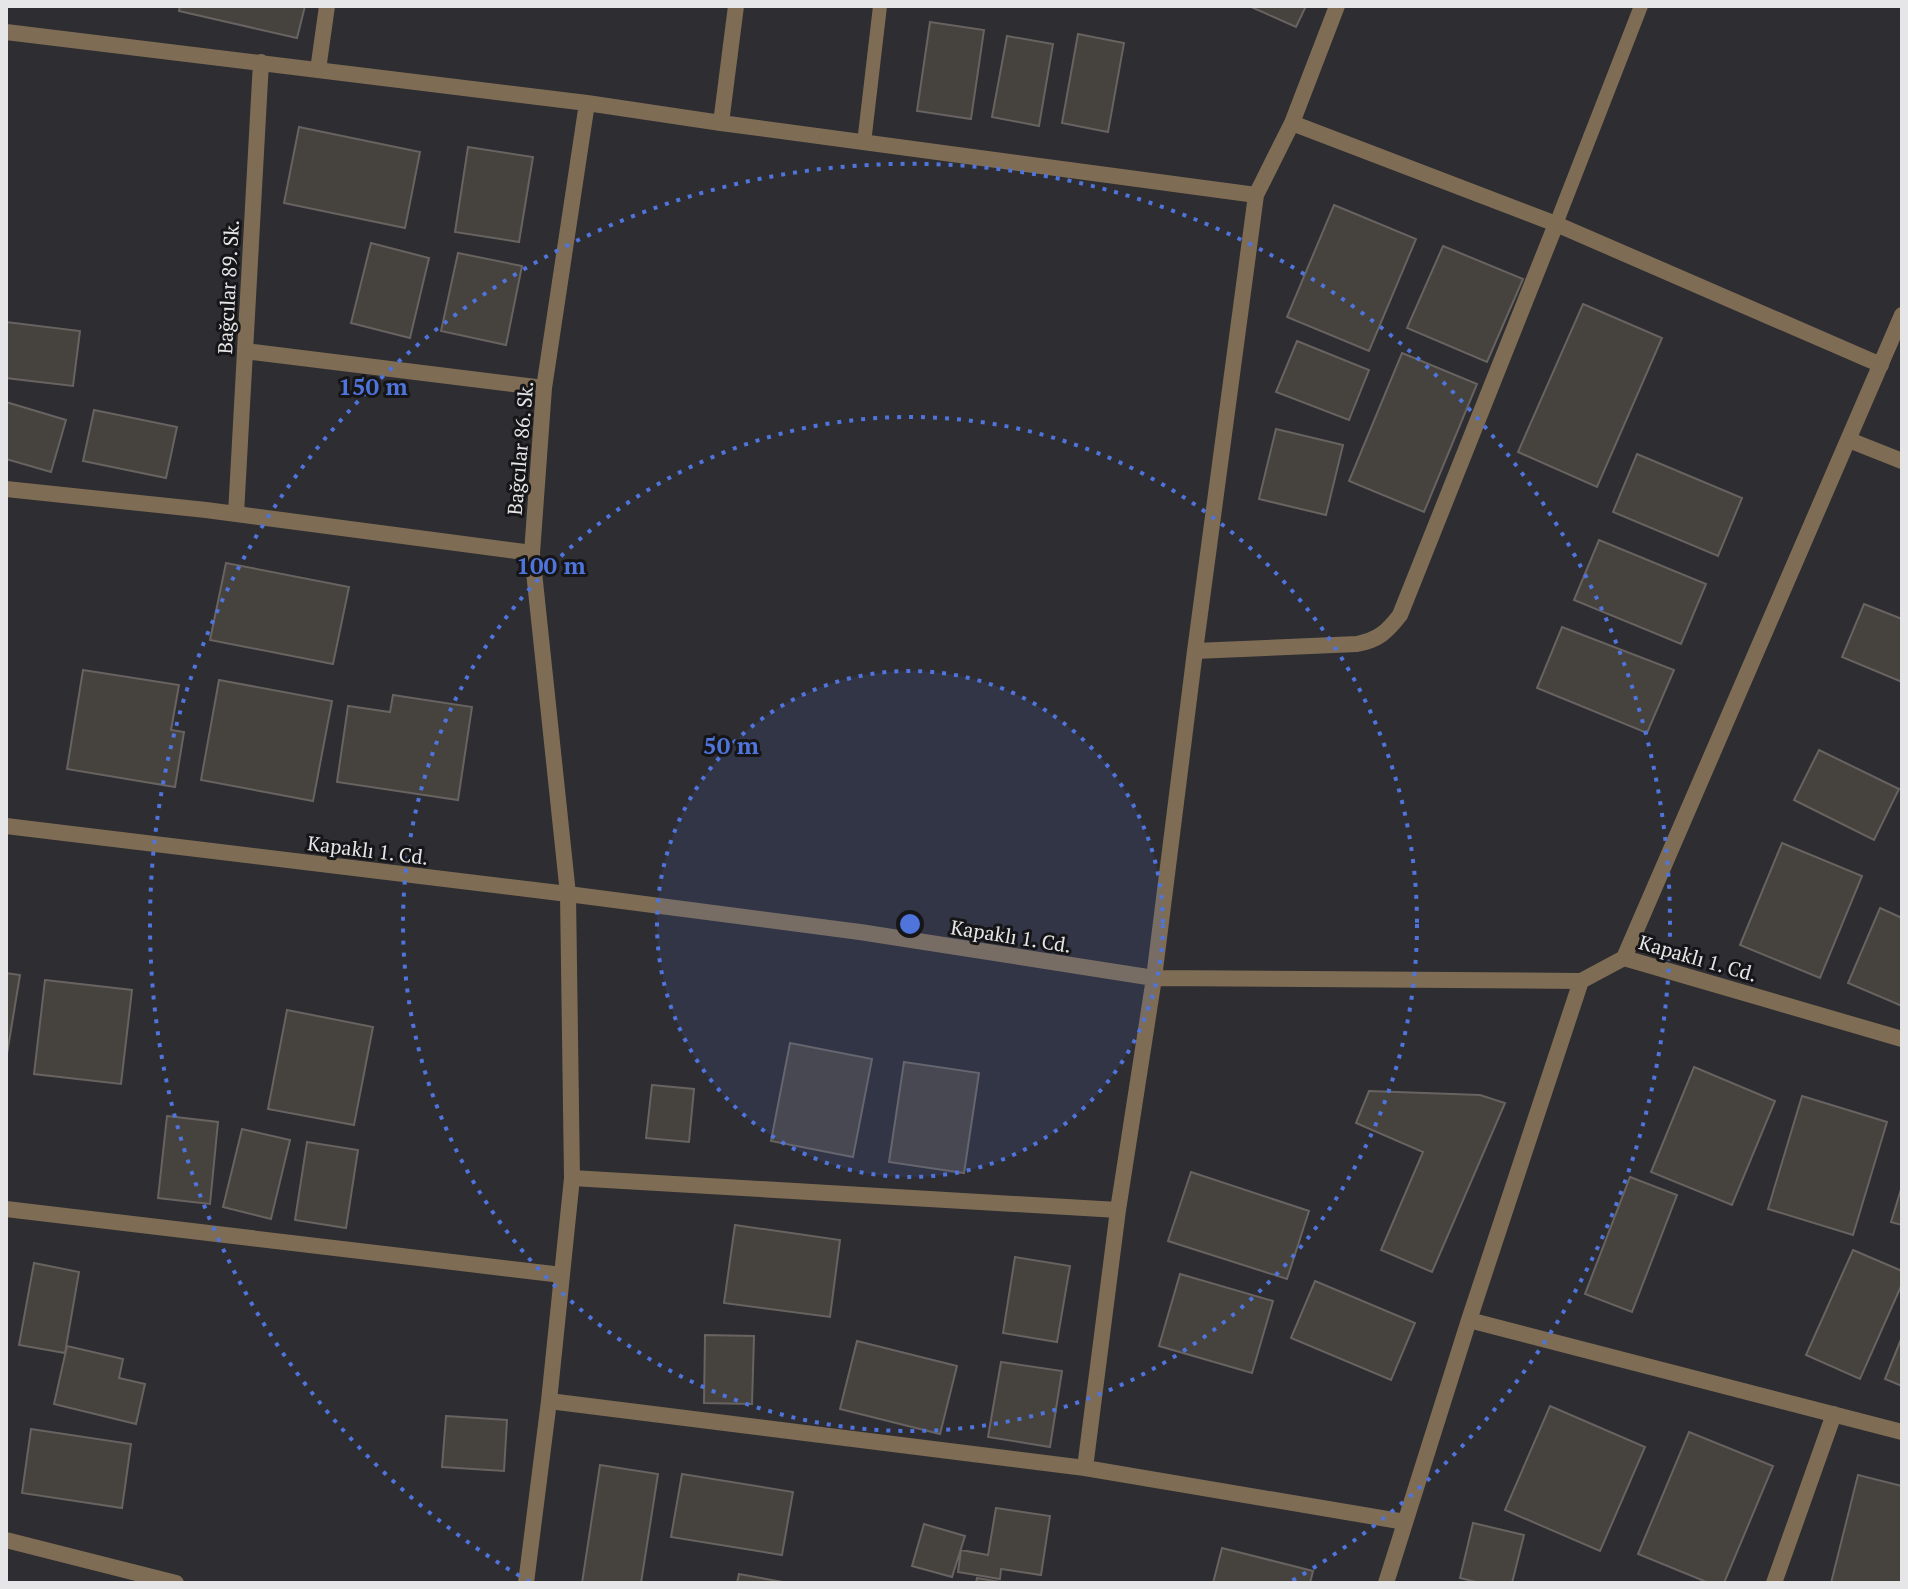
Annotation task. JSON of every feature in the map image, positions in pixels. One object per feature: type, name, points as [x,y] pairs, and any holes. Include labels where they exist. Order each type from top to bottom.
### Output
[{"type":"street","points":[[318,70],[327,6]]},
{"type":"street","points":[[721,123],[736,6]]},
{"type":"street","points":[[1085,1468],[1118,1210],[1154,978],[1256,195],[1292,123],[1337,6]]},
{"type":"street","points":[[6,32],[587,103],[1256,195]]},
{"type":"street","name":"Bağcılar 89. Sk.","points":[[236,514],[261,62]]},
{"type":"street","name":"Bağcılar 86. Sk.","points":[[526,1583],[572,1178],[568,894],[532,553],[544,388],[587,103]]},
{"type":"street","points":[[1292,123],[1556,224],[1881,365]]},
{"type":"street","points":[[1195,651],[1357,644],[1371,641],[1388,631],[1400,615],[1556,224]]},
{"type":"street","points":[[1624,958],[1902,315]]},
{"type":"street","points":[[245,351],[544,388]]},
{"type":"street","points":[[1849,440],[1902,461]]},
{"type":"street","points":[[6,489],[236,514],[532,553]]},
{"type":"street","name":"Kapaklı 1. Cd.","points":[[6,826],[860,932],[1154,978],[1581,981],[1624,958],[1902,1039]]},
{"type":"street","points":[[1386,1583],[1581,981]]},
{"type":"street","points":[[572,1178],[1118,1210]]},
{"type":"street","points":[[6,1209],[562,1275]]},
{"type":"street","points":[[1469,1320],[1902,1432]]},
{"type":"street","points":[[549,1401],[1085,1468],[1405,1522]]},
{"type":"street","points":[[1774,1583],[1834,1414]]},
{"type":"street","points":[[6,1540],[176,1583]]},
{"type":"lane","points":[[864,143],[880,6]]},
{"type":"lane","points":[[1556,224],[1641,6]]},
{"type":"building","points":[[180,6],[305,6],[297,38],[179,11]]},
{"type":"building","points":[[1249,6],[1306,6],[1296,27]]},
{"type":"building","points":[[930,22],[984,30],[971,119],[917,111]]},
{"type":"building","points":[[1078,34],[1124,43],[1108,132],[1062,123]]},
{"type":"building","points":[[1007,36],[1053,44],[1039,126],[992,117]]},
{"type":"building","points":[[299,127],[420,152],[405,228],[284,203]]},
{"type":"building","points":[[468,147],[533,157],[519,242],[455,232]]},
{"type":"building","points":[[1334,205],[1416,239],[1369,351],[1287,317]]},
{"type":"building","points":[[371,243],[429,258],[410,338],[351,323]]},
{"type":"building","points":[[1443,246],[1523,279],[1487,362],[1407,328]]},
{"type":"building","points":[[458,253],[522,266],[506,345],[441,331]]},
{"type":"building","points":[[1583,304],[1662,338],[1597,487],[1518,452]]},
{"type":"building","points":[[6,322],[80,331],[73,386],[6,378]]},
{"type":"building","points":[[1297,341],[1369,370],[1349,420],[1276,392]]},
{"type":"building","points":[[1402,353],[1477,384],[1424,512],[1349,481]]},
{"type":"building","points":[[6,402],[66,420],[51,472],[6,459]]},
{"type":"building","points":[[94,410],[177,427],[166,478],[83,461]]},
{"type":"building","points":[[1276,429],[1343,445],[1326,515],[1259,499]]},
{"type":"building","points":[[1637,454],[1742,498],[1718,556],[1613,512]]},
{"type":"building","points":[[1599,540],[1706,584],[1681,644],[1574,600]]},
{"type":"building","points":[[226,563],[349,587],[333,664],[210,640]]},
{"type":"building","points":[[1864,604],[1902,619],[1902,682],[1842,657]]},
{"type":"building","points":[[1562,627],[1674,670],[1647,733],[1537,688]]},
{"type":"building","points":[[83,670],[179,685],[171,730],[184,732],[175,787],[67,769]]},
{"type":"building","points":[[219,680],[332,701],[313,801],[201,780]]},
{"type":"building","points":[[393,695],[472,707],[458,800],[337,782],[348,706],[390,712]]},
{"type":"building","points":[[1819,750],[1899,789],[1874,840],[1794,800]]},
{"type":"building","points":[[1782,843],[1862,876],[1820,978],[1740,945]]},
{"type":"building","points":[[1880,908],[1902,918],[1902,1006],[1848,983]]},
{"type":"building","points":[[6,973],[20,975],[6,1060]]},
{"type":"building","points":[[45,980],[132,990],[121,1084],[34,1074]]},
{"type":"building","points":[[287,1010],[373,1027],[354,1125],[268,1109]]},
{"type":"building","points":[[790,1043],[872,1059],[853,1157],[771,1141]]},
{"type":"building","points":[[904,1062],[979,1073],[964,1173],[889,1162]]},
{"type":"building","points":[[1694,1067],[1775,1101],[1732,1205],[1651,1172]]},
{"type":"building","points":[[652,1085],[694,1089],[689,1142],[646,1138]]},
{"type":"building","points":[[1369,1091],[1480,1095],[1505,1103],[1432,1272],[1381,1250],[1423,1152],[1356,1123]]},
{"type":"building","points":[[1802,1096],[1887,1122],[1853,1235],[1768,1209]]},
{"type":"building","points":[[167,1116],[218,1122],[210,1204],[158,1198]]},
{"type":"building","points":[[242,1129],[290,1140],[271,1219],[223,1207]]},
{"type":"building","points":[[307,1142],[358,1150],[346,1228],[295,1220]]},
{"type":"building","points":[[1191,1172],[1309,1211],[1287,1279],[1168,1241]]},
{"type":"building","points":[[1630,1177],[1677,1195],[1632,1312],[1585,1294]]},
{"type":"building","points":[[1902,1186],[1902,1225],[1891,1222]]},
{"type":"building","points":[[735,1225],[840,1240],[830,1317],[724,1303]]},
{"type":"building","points":[[1853,1250],[1902,1271],[1902,1284],[1860,1379],[1806,1355]]},
{"type":"building","points":[[1015,1257],[1070,1266],[1057,1342],[1003,1333]]},
{"type":"building","points":[[34,1263],[79,1272],[65,1353],[19,1345]]},
{"type":"building","points":[[1180,1274],[1273,1301],[1252,1373],[1159,1346]]},
{"type":"building","points":[[1315,1281],[1415,1323],[1391,1380],[1291,1338]]},
{"type":"building","points":[[705,1335],[754,1336],[752,1404],[704,1403]]},
{"type":"building","points":[[1902,1337],[1902,1386],[1885,1379]]},
{"type":"building","points":[[857,1341],[957,1366],[940,1434],[840,1409]]},
{"type":"building","points":[[67,1346],[123,1359],[119,1378],[145,1384],[136,1424],[54,1404]]},
{"type":"building","points":[[1001,1362],[1062,1371],[1050,1447],[988,1437]]},
{"type":"building","points":[[1550,1406],[1645,1447],[1600,1551],[1505,1510]]},
{"type":"building","points":[[446,1416],[507,1420],[504,1471],[442,1467]]},
{"type":"building","points":[[31,1429],[131,1444],[122,1508],[22,1493]]},
{"type":"building","points":[[1689,1432],[1773,1466],[1724,1583],[1709,1583],[1638,1554]]},
{"type":"building","points":[[600,1465],[658,1474],[641,1583],[582,1583]]},
{"type":"building","points":[[682,1474],[793,1492],[782,1555],[671,1537]]},
{"type":"building","points":[[1858,1475],[1902,1486],[1902,1583],[1831,1583]]},
{"type":"building","points":[[996,1508],[1050,1516],[1041,1575],[1001,1569],[1000,1579],[958,1572],[961,1550],[988,1555]]},
{"type":"building","points":[[1473,1523],[1524,1535],[1512,1583],[1480,1583],[1460,1578]]},
{"type":"building","points":[[924,1524],[965,1536],[952,1577],[912,1566]]},
{"type":"building","points":[[1222,1548],[1313,1571],[1310,1583],[1213,1583]]},
{"type":"building","points":[[739,1574],[788,1583],[737,1583]]},
{"type":"building","points":[[977,1578],[1006,1583],[976,1583]]}]
